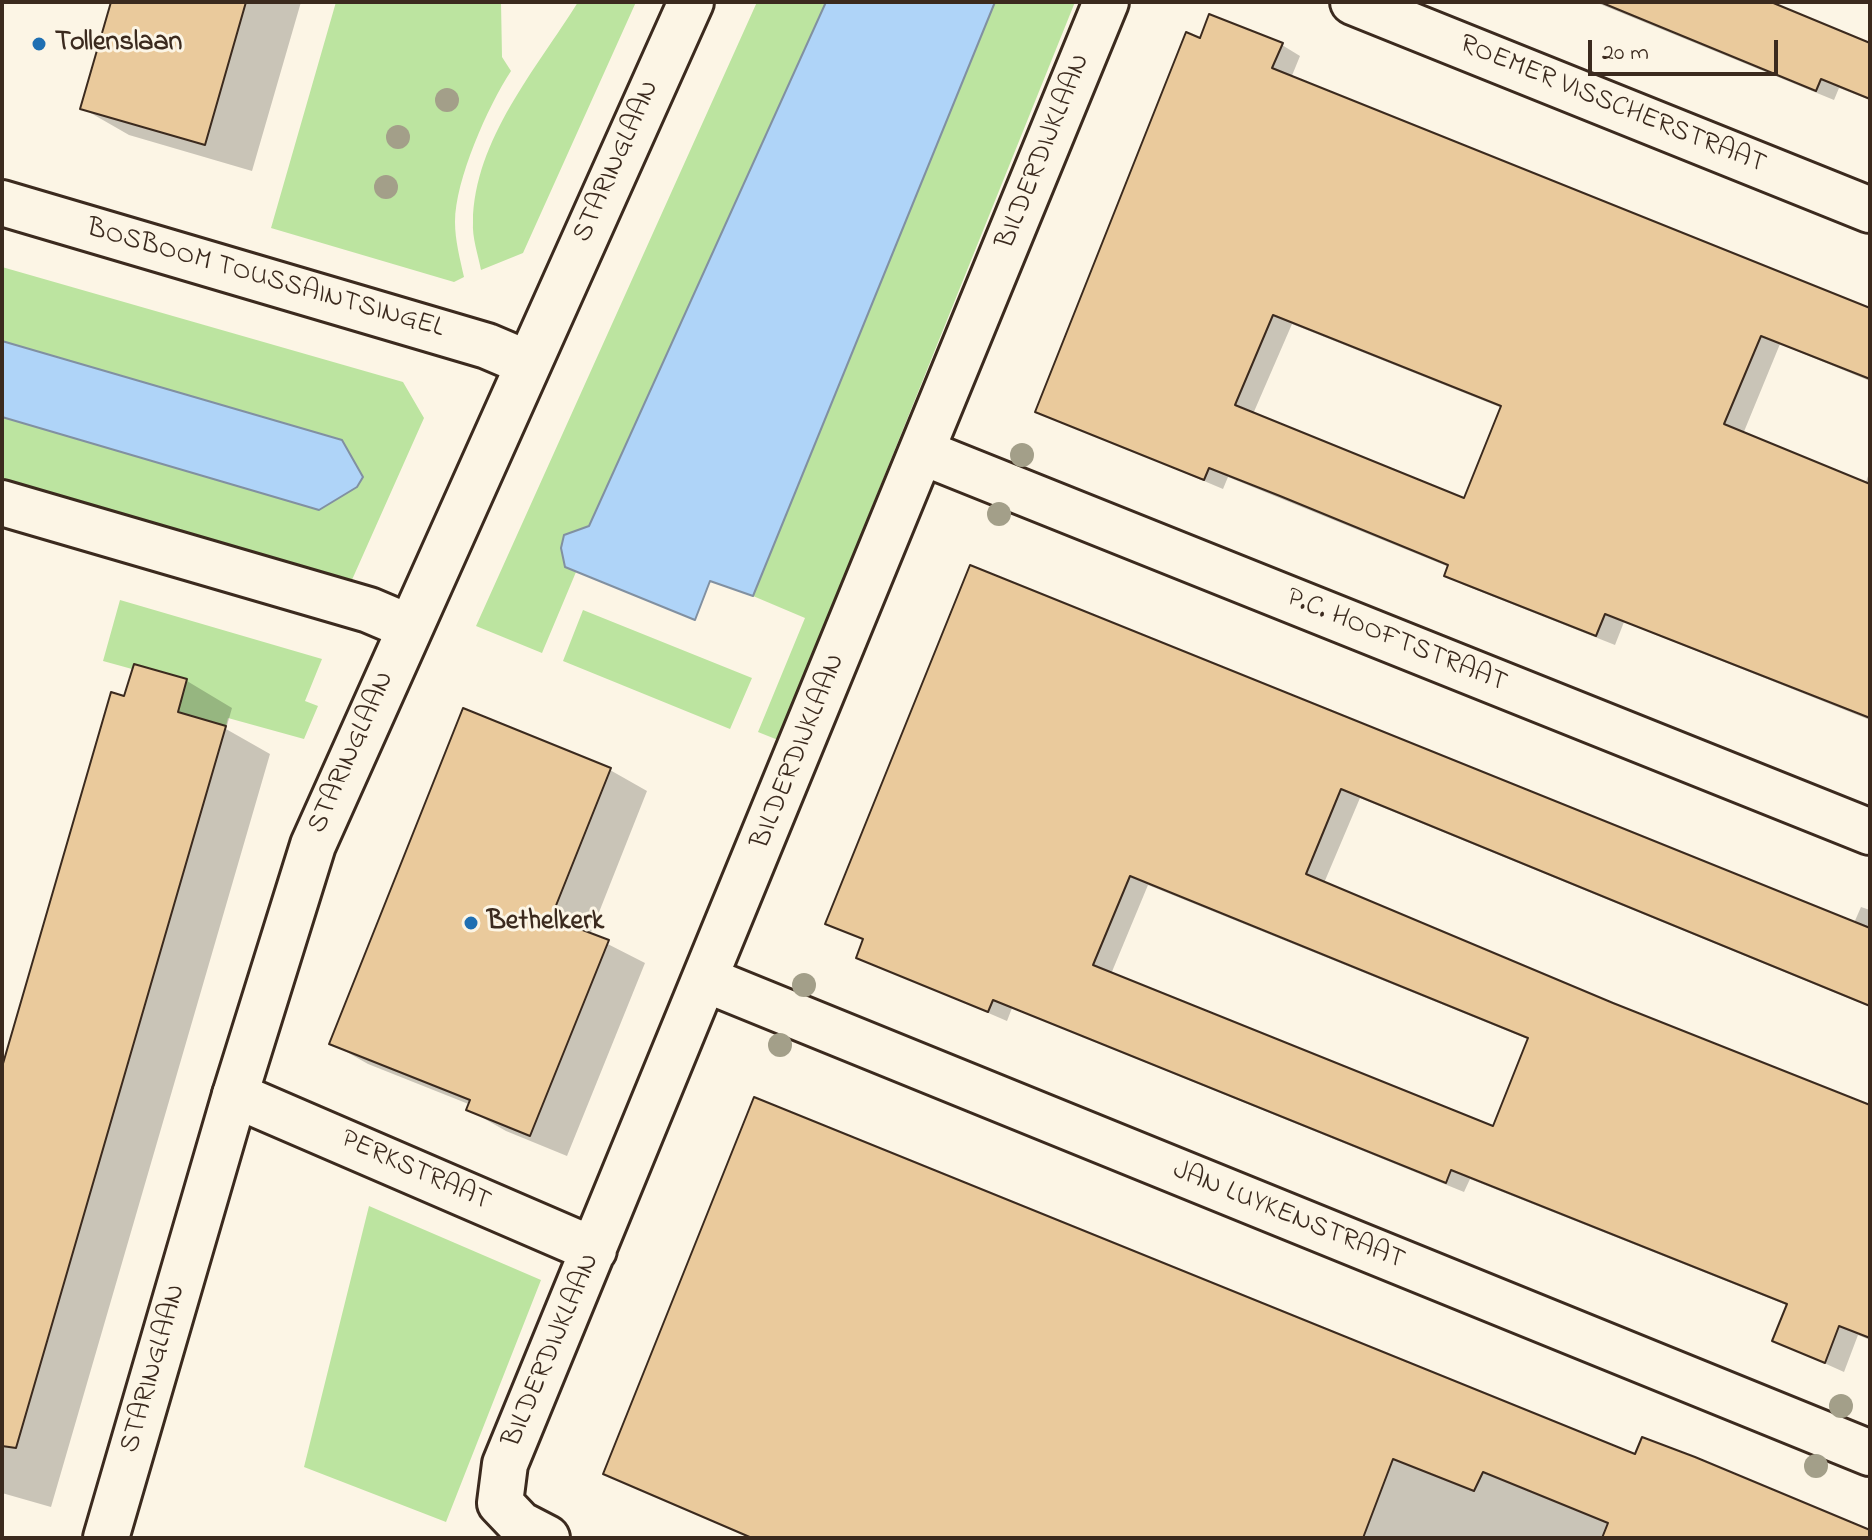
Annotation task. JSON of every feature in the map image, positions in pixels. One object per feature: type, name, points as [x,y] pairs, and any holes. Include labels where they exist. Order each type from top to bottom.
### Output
[{"type":"street","name":"STARINGLAAN","points":[[106,1538],[235,1095],[313,845],[691,2]]},
{"type":"street","name":"BILDERDIJKLAAN","points":[[547,1538],[520,1524],[500,1503],[505,1464],[707,980],[1106,2]]},
{"type":"street","name":"ROEMER VISSCHERSTRAAT","points":[[1353,2],[1870,210]]},
{"type":"street","name":"BOSBOOM TOUSSAINTSINGEL","points":[[2,203],[487,346],[527,363]]},
{"type":"street","name":"P.C. HOOFTSTRAAT","points":[[922,452],[1870,832]]},
{"type":"street","points":[[2,503],[369,610],[409,627]]},
{"type":"street","name":"JAN LUYKENSTRAAT","points":[[707,980],[1870,1453]]},
{"type":"street","name":"PERKSTRAAT","points":[[235,1095],[594,1250]]},
{"type":"green space","points":[[336,2],[501,2],[502,57],[511,71],[483,123],[461,186],[455,229],[464,277],[454,282],[271,228]]},
{"type":"green space","points":[[578,2],[636,2],[523,253],[481,270],[473,222],[476,192],[484,162],[510,106]]},
{"type":"green space","points":[[757,2],[826,2],[589,526],[564,535],[565,567],[576,572],[542,653],[476,626]]},
{"type":"green space","points":[[995,2],[1075,2],[778,740],[758,732],[805,618],[753,596]]},
{"type":"green space","points":[[2,267],[403,382],[424,418],[351,582],[2,480],[2,417],[319,510],[342,440],[2,341]]},
{"type":"green space","points":[[120,600],[322,659],[305,701],[318,706],[304,739],[228,718],[226,726],[178,712],[187,679],[134,664],[132,669],[103,661]]},
{"type":"green space","points":[[583,610],[752,678],[730,729],[563,661]]},
{"type":"green space","points":[[369,1206],[541,1280],[446,1522],[304,1467]]},
{"type":"water","points":[[826,2],[995,2],[753,596],[710,581],[695,620],[565,567],[561,548],[564,535],[589,526]]},
{"type":"water","points":[[2,341],[342,440],[363,477],[357,487],[319,510],[2,417]]},
{"type":"building","points":[[111,2],[246,2],[205,145],[80,109]]},
{"type":"building","points":[[1600,2],[1771,2],[1870,43],[1870,99],[1821,79],[1816,91]]},
{"type":"building","points":[[1209,14],[1283,43],[1272,68],[1870,308],[1870,379],[1761,336],[1724,424],[1870,484],[1870,718],[1605,614],[1596,636],[1444,576],[1448,565],[1280,496],[1209,468],[1204,480],[1035,412],[1186,32],[1200,38]],"holes":[[[1273,315],[1501,406],[1464,498],[1235,405]]]},
{"type":"building","points":[[970,565],[1870,928],[1870,1006],[1341,789],[1306,874],[1613,1003],[1870,1105],[1870,1338],[1839,1326],[1825,1363],[1772,1341],[1787,1304],[1451,1170],[1446,1183],[993,1000],[988,1012],[856,958],[863,939],[825,924]],"holes":[[[1130,876],[1528,1038],[1493,1126],[1093,965]]]},
{"type":"building","points":[[134,664],[187,679],[178,712],[226,726],[16,1448],[2,1446],[2,1067],[111,692],[124,696]]},
{"type":"building","name":"Bethelkerk","points":[[463,708],[611,768],[551,918],[609,940],[530,1136],[466,1110],[470,1100],[329,1044]]},
{"type":"building","points":[[754,1097],[1635,1454],[1642,1437],[1695,1457],[1870,1530],[1870,1538],[1602,1538],[1608,1523],[1483,1472],[1474,1491],[1393,1459],[1363,1538],[752,1538],[603,1474]]},
{"type":"place","name":"Tollenslaan","points":[[39,44]]},
{"type":"place","name":"Bethelkerk","points":[[471,923]]}]
